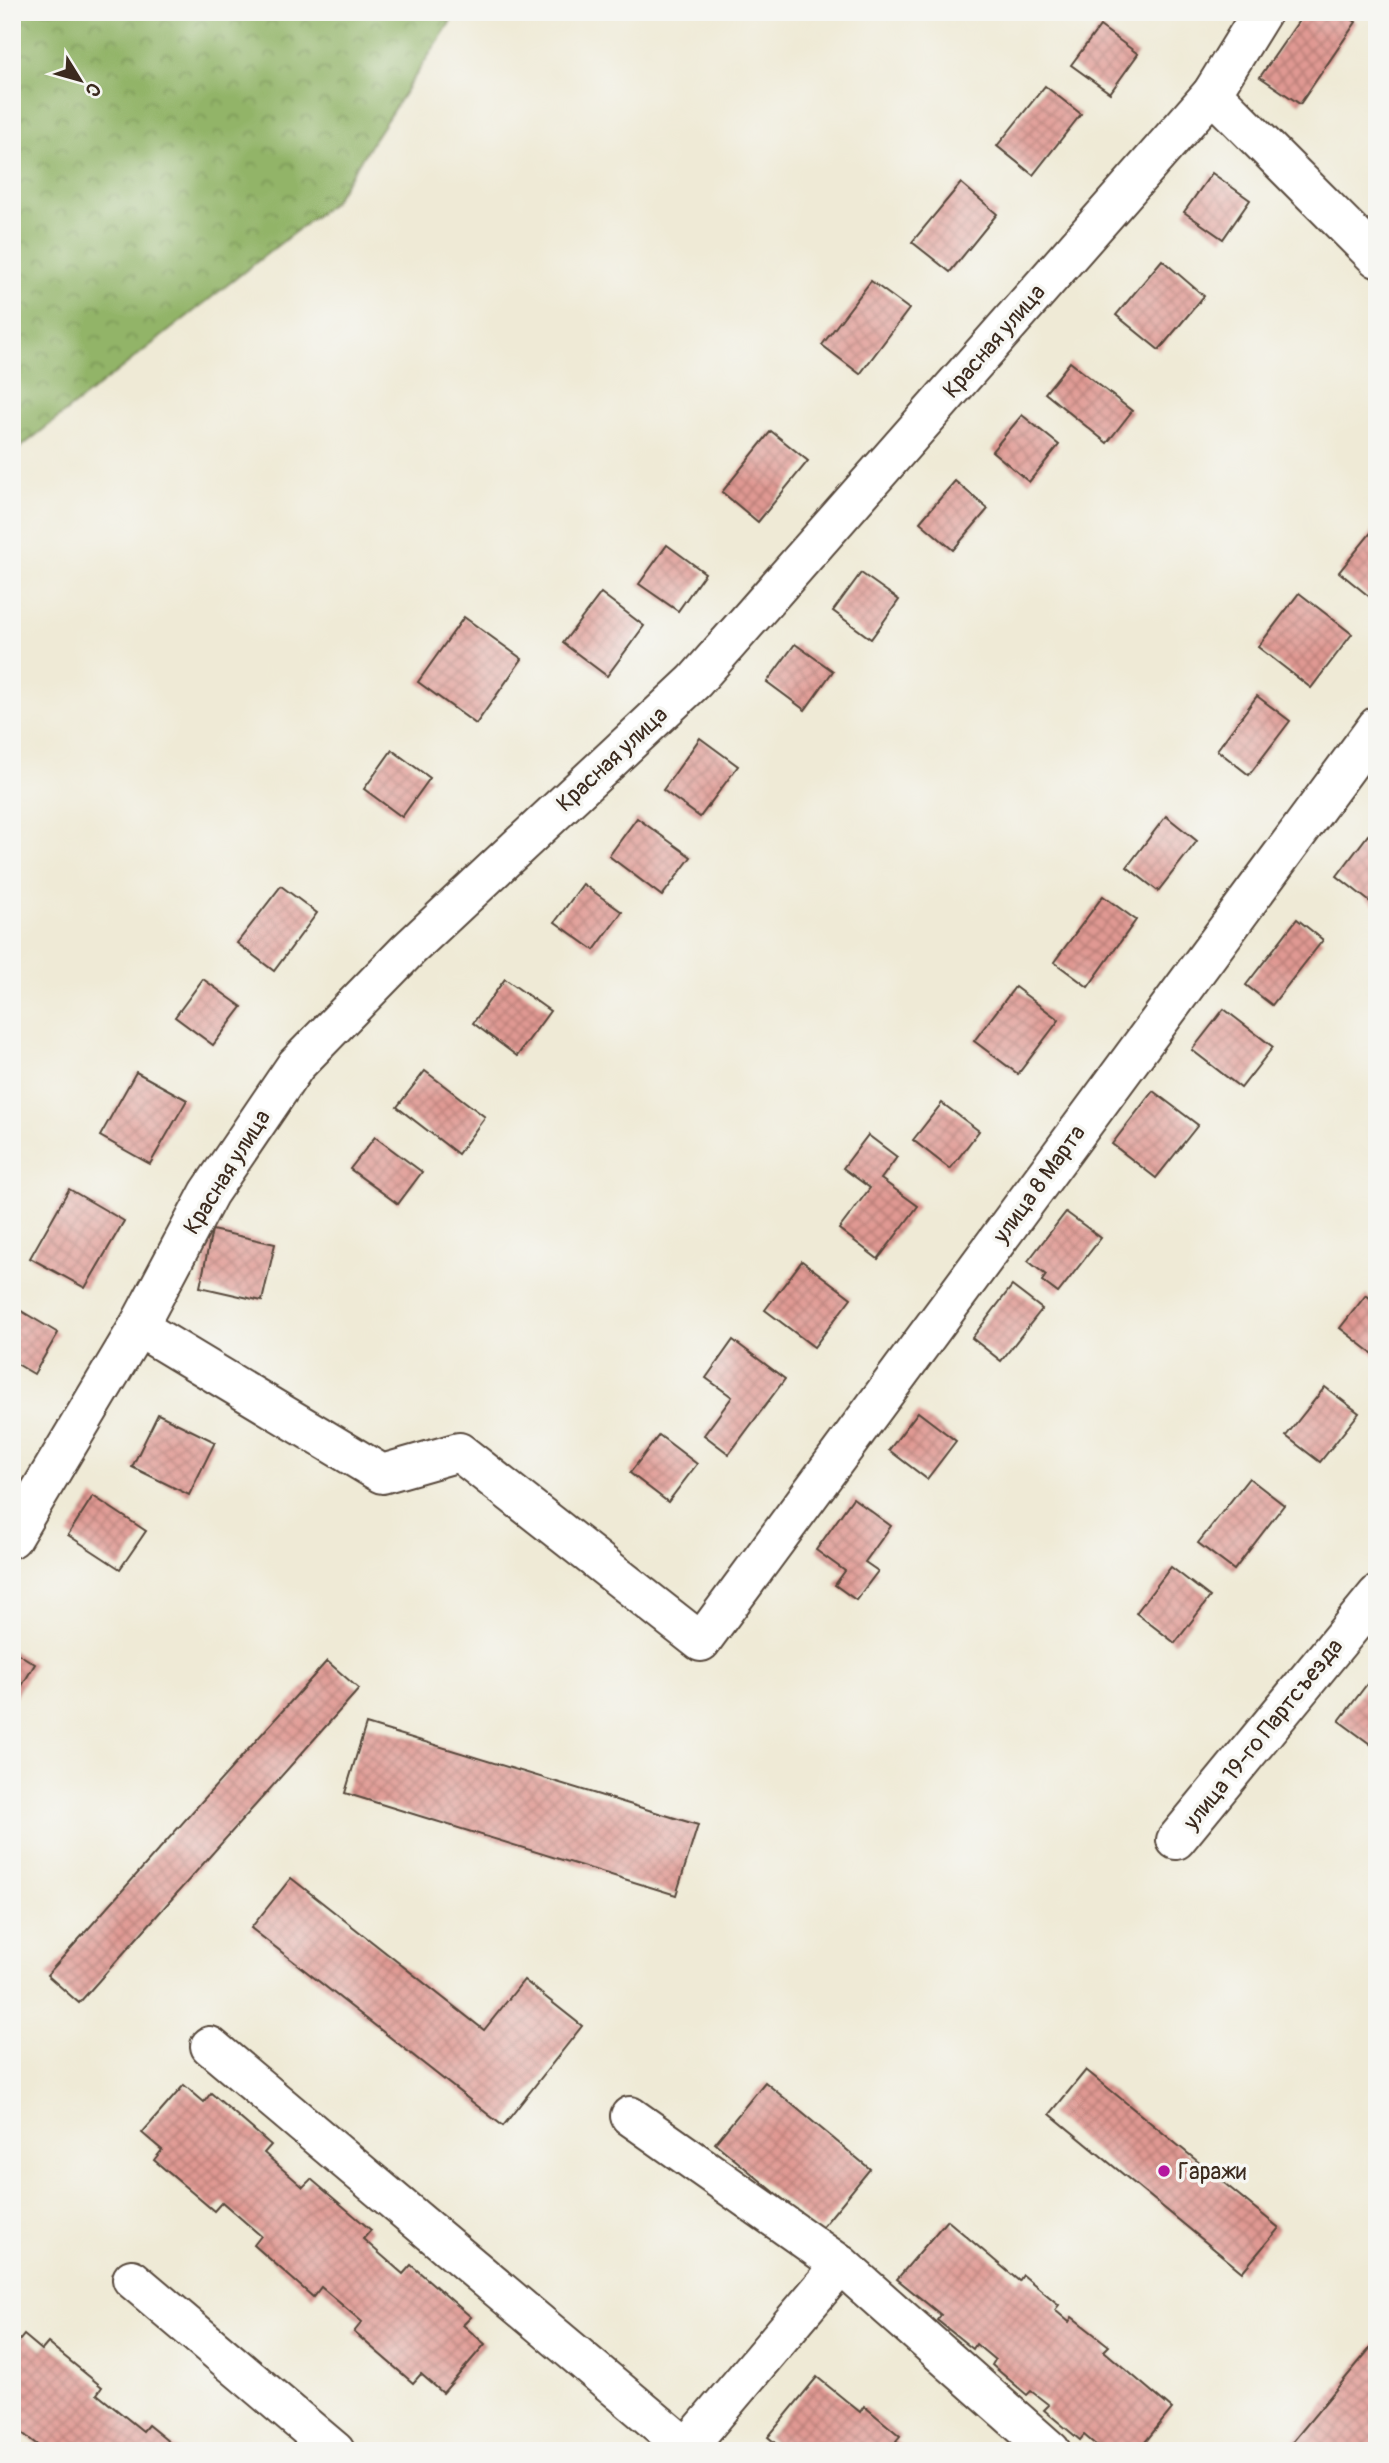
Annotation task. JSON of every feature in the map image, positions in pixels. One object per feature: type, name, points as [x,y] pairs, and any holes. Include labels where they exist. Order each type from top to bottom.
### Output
[{"type":"street","name":"Красная улица","points":[[12,1538],[138,1328],[209,1193],[296,1065],[408,950],[695,681],[1212,93],[1262,12]]},
{"type":"street","points":[[1212,93],[1377,258]]},
{"type":"street","name":"улица 8 Марта","points":[[138,1328],[382,1474],[459,1452],[701,1642],[1377,726]]},
{"type":"street","name":"улица 19-го Партсъезда","points":[[1176,1840],[1377,1595]]},
{"type":"street","points":[[210,2046],[685,2449],[841,2265]]},
{"type":"street","points":[[630,2116],[841,2265],[1051,2451]]},
{"type":"street","points":[[132,2279],[335,2451]]},
{"type":"green space","points":[[12,12],[457,12],[333,202],[12,454]]},
{"type":"building","points":[[1305,12],[1342,12],[1356,22],[1300,104],[1260,77]]},
{"type":"building","points":[[1100,26],[1138,54],[1110,93],[1071,65]]},
{"type":"building","points":[[1045,86],[1081,114],[1033,175],[997,146]]},
{"type":"building","points":[[1212,173],[1250,200],[1223,239],[1184,212]]},
{"type":"building","points":[[961,183],[997,214],[950,272],[912,242]]},
{"type":"building","points":[[1162,260],[1204,296],[1159,350],[1116,315]]},
{"type":"building","points":[[871,281],[909,309],[860,374],[822,345]]},
{"type":"building","points":[[1070,362],[1132,411],[1107,443],[1045,393]]},
{"type":"building","points":[[1022,415],[1059,445],[1029,482],[992,451]]},
{"type":"building","points":[[771,431],[808,461],[758,522],[722,492]]},
{"type":"building","points":[[955,481],[988,509],[953,550],[920,522]]},
{"type":"building","points":[[1377,525],[1377,600],[1376,602],[1339,572]]},
{"type":"building","points":[[667,545],[705,573],[678,611],[639,584]]},
{"type":"building","points":[[861,573],[899,600],[871,639],[833,611]]},
{"type":"building","points":[[601,593],[644,626],[607,676],[563,643]]},
{"type":"building","points":[[1299,593],[1352,634],[1311,688],[1258,647]]},
{"type":"building","points":[[464,617],[522,659],[476,724],[418,682]]},
{"type":"building","points":[[795,644],[833,671],[805,710],[767,682]]},
{"type":"building","points":[[1257,696],[1290,721],[1249,775],[1217,750]]},
{"type":"building","points":[[700,738],[738,766],[700,817],[663,790]]},
{"type":"building","points":[[392,750],[430,778],[402,817],[364,789]]},
{"type":"building","points":[[1166,816],[1197,841],[1158,891],[1127,867]]},
{"type":"building","points":[[637,818],[691,857],[662,896],[609,856]]},
{"type":"building","points":[[1368,835],[1377,842],[1377,902],[1374,905],[1337,876]]},
{"type":"building","points":[[583,884],[622,912],[594,950],[555,922]]},
{"type":"building","points":[[281,886],[317,913],[274,971],[237,943]]},
{"type":"building","points":[[1103,896],[1136,920],[1088,987],[1054,962]]},
{"type":"building","points":[[1297,919],[1323,940],[1272,1005],[1246,985]]},
{"type":"building","points":[[203,979],[242,1007],[213,1045],[175,1017]]},
{"type":"building","points":[[505,979],[550,1011],[517,1056],[473,1023]]},
{"type":"building","points":[[1015,987],[1059,1020],[1018,1074],[974,1041]]},
{"type":"building","points":[[1224,1009],[1273,1047],[1241,1088],[1192,1050]]},
{"type":"building","points":[[425,1071],[485,1117],[458,1154],[397,1107]]},
{"type":"building","points":[[136,1072],[187,1100],[150,1164],[100,1136]]},
{"type":"building","points":[[1153,1091],[1198,1125],[1156,1178],[1112,1144]]},
{"type":"building","points":[[942,1103],[979,1131],[950,1169],[913,1140]]},
{"type":"building","points":[[868,1135],[897,1157],[881,1179],[918,1206],[878,1259],[839,1229],[870,1188],[843,1168]]},
{"type":"building","points":[[375,1137],[422,1172],[398,1204],[350,1169]]},
{"type":"building","points":[[69,1189],[124,1221],[85,1288],[30,1258]]},
{"type":"building","points":[[1066,1212],[1101,1238],[1058,1293],[1042,1281],[1046,1275],[1028,1261]]},
{"type":"building","points":[[212,1230],[275,1244],[262,1301],[200,1287]]},
{"type":"building","points":[[802,1261],[851,1298],[814,1347],[765,1310]]},
{"type":"building","points":[[1012,1286],[1042,1309],[1001,1361],[972,1338]]},
{"type":"building","points":[[1366,1295],[1377,1304],[1377,1357],[1340,1328]]},
{"type":"building","points":[[18,1309],[58,1333],[34,1374],[12,1361],[12,1319]]},
{"type":"building","points":[[733,1340],[785,1379],[729,1454],[704,1435],[732,1397],[706,1378]]},
{"type":"building","points":[[1325,1387],[1359,1413],[1320,1462],[1286,1436]]},
{"type":"building","points":[[918,1412],[956,1441],[927,1479],[889,1450]]},
{"type":"building","points":[[158,1414],[215,1442],[189,1495],[132,1467]]},
{"type":"building","points":[[659,1435],[697,1464],[668,1502],[630,1473]]},
{"type":"building","points":[[1249,1478],[1284,1505],[1234,1570],[1198,1543]]},
{"type":"building","points":[[93,1496],[146,1531],[120,1569],[68,1535]]},
{"type":"building","points":[[853,1498],[891,1526],[865,1562],[878,1571],[856,1600],[835,1585],[845,1571],[816,1550]]},
{"type":"building","points":[[1171,1567],[1210,1597],[1175,1643],[1136,1613]]},
{"type":"building","points":[[12,1650],[35,1664],[12,1702]]},
{"type":"building","points":[[327,1661],[359,1689],[79,2003],[47,1975]]},
{"type":"building","points":[[1377,1671],[1377,1749],[1339,1721]]},
{"type":"building","points":[[366,1724],[698,1825],[676,1895],[345,1793]]},
{"type":"building","points":[[291,1878],[484,2030],[524,1980],[582,2026],[503,2126],[251,1928]]},
{"type":"building","name":"Гаражи","points":[[1086,2070],[1279,2228],[1242,2272],[1050,2114]]},
{"type":"building","points":[[765,2082],[870,2169],[820,2230],[715,2143]]},
{"type":"building","points":[[184,2085],[204,2102],[211,2093],[271,2145],[264,2153],[303,2187],[311,2179],[371,2230],[363,2239],[403,2274],[411,2265],[471,2317],[463,2325],[485,2344],[443,2393],[421,2374],[413,2383],[354,2332],[362,2322],[321,2287],[313,2297],[254,2245],[261,2236],[222,2202],[214,2211],[154,2160],[162,2150],[142,2133]]},
{"type":"building","points":[[947,2220],[1019,2281],[1023,2275],[1059,2305],[1055,2310],[1069,2322],[1072,2317],[1109,2346],[1104,2351],[1172,2409],[1138,2451],[1103,2451],[1084,2435],[1080,2440],[1044,2410],[1049,2405],[1031,2391],[1027,2395],[992,2365],[995,2360],[976,2344],[973,2349],[937,2320],[941,2315],[897,2279]]},
{"type":"building","points":[[24,2335],[42,2350],[48,2343],[102,2387],[97,2394],[143,2431],[148,2425],[180,2451],[60,2451],[54,2446],[51,2451],[45,2451],[12,2425],[12,2350]]},
{"type":"building","points":[[1377,2340],[1377,2451],[1285,2451]]},
{"type":"building","points":[[817,2377],[860,2412],[864,2406],[900,2436],[896,2441],[907,2451],[785,2451],[768,2437]]},
{"type":"place","name":"Гаражи","points":[[1164,2171]]}]
